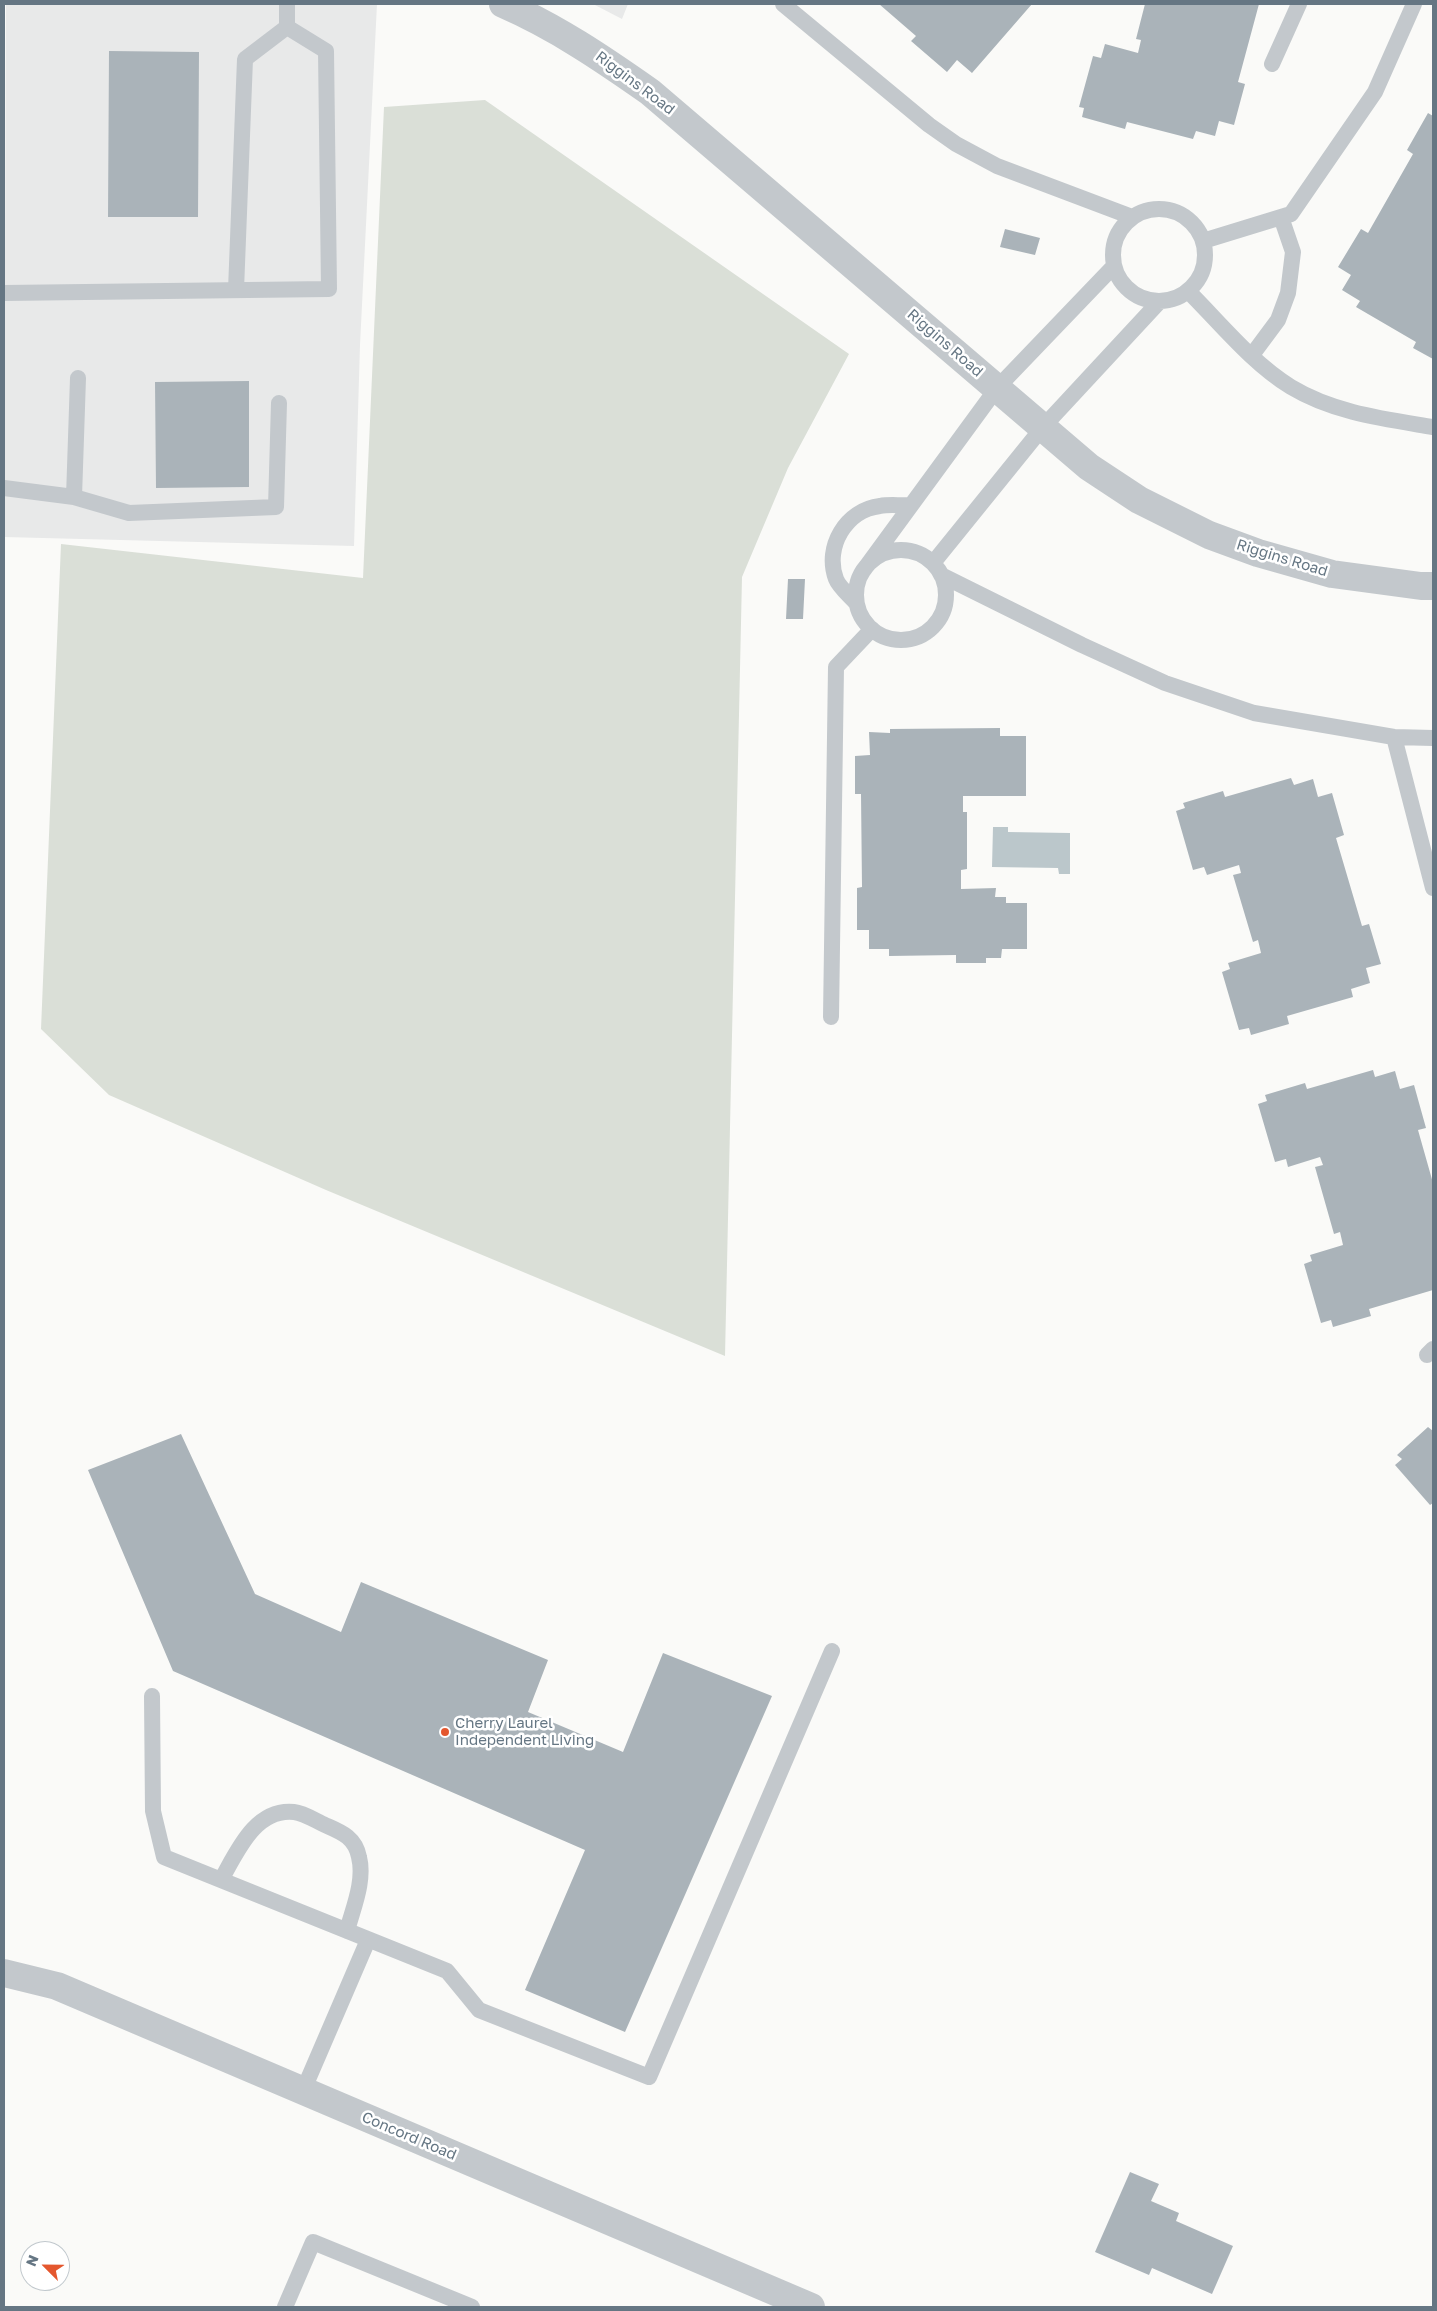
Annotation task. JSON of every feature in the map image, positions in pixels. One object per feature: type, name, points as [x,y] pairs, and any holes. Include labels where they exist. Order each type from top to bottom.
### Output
[{"type":"street","name":"Riggins Road","points":[[503,4],[528,14],[589,49],[650,92],[1089,467],[1139,500],[1209,535],[1258,553],[1332,574],[1420,586],[1433,586]]},
{"type":"street","name":"Concord Road","points":[[4,1973],[57,1986],[811,2307]]},
{"type":"lane","points":[[287,4],[287,27]]},
{"type":"lane","points":[[783,4],[929,125],[956,144],[997,166],[1132,217]]},
{"type":"lane","points":[[1272,64],[1299,4]]},
{"type":"lane","points":[[1203,241],[1291,214],[1375,92],[1414,4]]},
{"type":"lane","points":[[236,290],[245,59],[287,27]]},
{"type":"lane","points":[[4,293],[329,289],[326,51],[287,27]]},
{"type":"lane","points":[[1163,208],[1178,212],[1191,220],[1201,234],[1203,241],[1205,266],[1198,280],[1188,291],[1175,299],[1159,302],[1142,299],[1131,293],[1120,281],[1114,266],[1113,250],[1120,229],[1132,217],[1146,210],[1163,208]]},
{"type":"lane","points":[[1252,355],[1278,320],[1288,293],[1293,252],[1281,217]]},
{"type":"lane","points":[[856,603],[856,587],[863,571],[997,388],[1114,266]]},
{"type":"lane","points":[[1188,291],[1266,369],[1292,388],[1329,405],[1374,418],[1433,427]]},
{"type":"lane","points":[[937,569],[1043,427],[1159,302]]},
{"type":"lane","points":[[74,497],[78,378]]},
{"type":"lane","points":[[4,488],[74,497],[129,513],[276,507],[279,403]]},
{"type":"lane","points":[[911,506],[878,506],[854,515],[842,530],[832,549],[836,580],[856,603],[862,618],[872,629],[886,637],[901,640],[917,637],[930,629],[938,620],[944,606],[946,590],[937,569]]},
{"type":"lane","points":[[863,571],[873,559],[886,552],[902,549],[918,553],[937,569],[1082,645],[1165,683],[1254,713],[1394,736],[1433,738]]},
{"type":"lane","points":[[832,1017],[836,668],[872,629]]},
{"type":"lane","points":[[1394,736],[1433,888]]},
{"type":"lane","points":[[152,1696],[153,1812],[164,1857],[447,1971],[479,2010],[649,2078],[832,1651]]},
{"type":"lane","points":[[221,1880],[249,1832],[266,1818],[280,1812],[296,1812],[347,1834],[359,1856],[360,1881],[347,1931]]},
{"type":"lane","points":[[303,2091],[368,1940]]},
{"type":"lane","points":[[285,2307],[313,2242],[472,2307]]},
{"type":"shaded area","points":[[6,4],[377,4],[360,345],[354,546],[4,537]]},
{"type":"shaded area","points":[[593,4],[628,4],[622,19]]},
{"type":"shaded area","points":[[485,100],[849,354],[788,468],[742,577],[725,1356],[326,1190],[109,1095],[41,1029],[61,544],[363,578],[384,107]]},
{"type":"shaded area","points":[[993,827],[1008,827],[1008,832],[1070,833],[1070,874],[1059,874],[1058,868],[992,867]]},
{"type":"building","points":[[879,4],[1032,4],[972,73],[957,60],[947,72],[911,41],[916,36]]},
{"type":"building","points":[[1145,4],[1259,4],[1238,82],[1245,84],[1234,125],[1219,121],[1215,136],[1196,131],[1193,139],[1127,122],[1125,129],[1082,117],[1084,108],[1079,107],[1093,56],[1101,58],[1105,44],[1138,53],[1141,40],[1136,39]]},
{"type":"building","points":[[109,51],[199,52],[198,217],[108,217]]},
{"type":"building","points":[[1428,113],[1433,116],[1433,359],[1413,348],[1416,342],[1356,307],[1360,301],[1342,290],[1351,275],[1338,267],[1361,229],[1368,233],[1413,154],[1407,150]]},
{"type":"building","points":[[1005,229],[1040,238],[1035,255],[1000,247]]},
{"type":"building","points":[[249,381],[249,487],[156,488],[155,382]]},
{"type":"building","points":[[788,579],[805,579],[803,619],[786,619]]},
{"type":"building","points":[[1000,728],[1000,736],[1026,736],[1026,796],[963,796],[963,812],[967,812],[967,869],[961,870],[961,889],[996,888],[995,897],[1006,897],[1006,903],[1027,903],[1027,949],[1002,949],[1001,958],[986,958],[986,963],[956,963],[956,955],[889,956],[889,949],[869,949],[869,930],[857,930],[857,888],[862,887],[861,794],[855,794],[855,756],[870,755],[869,732],[890,733],[890,729]]},
{"type":"building","points":[[1291,778],[1294,785],[1313,779],[1318,797],[1332,793],[1344,835],[1336,838],[1362,926],[1369,924],[1381,964],[1366,968],[1370,983],[1351,989],[1353,997],[1287,1016],[1289,1024],[1251,1035],[1249,1028],[1239,1030],[1222,972],[1230,969],[1228,963],[1261,953],[1258,940],[1253,942],[1233,875],[1241,873],[1239,865],[1207,875],[1204,867],[1193,870],[1176,811],[1185,808],[1183,803],[1223,791],[1225,797]]},
{"type":"building","points":[[1373,1070],[1375,1077],[1395,1071],[1400,1089],[1414,1085],[1426,1128],[1418,1130],[1433,1183],[1433,1290],[1369,1309],[1371,1316],[1333,1327],[1331,1320],[1321,1323],[1304,1264],[1312,1261],[1310,1255],[1343,1245],[1340,1232],[1334,1234],[1315,1167],[1323,1165],[1320,1157],[1288,1167],[1286,1159],[1275,1162],[1258,1104],[1267,1101],[1265,1095],[1305,1083],[1307,1089]]},
{"type":"building","points":[[1428,1427],[1433,1431],[1433,1503],[1430,1505],[1395,1465],[1402,1459],[1397,1455]]},
{"type":"building","name":"Cherry Laurel Independent Living","points":[[181,1434],[255,1594],[341,1632],[361,1582],[548,1660],[528,1712],[623,1752],[663,1653],[772,1696],[625,2032],[525,1990],[585,1850],[173,1671],[88,1470]]},
{"type":"building","points":[[1130,2172],[1159,2184],[1151,2201],[1179,2213],[1176,2221],[1233,2246],[1212,2294],[1152,2268],[1149,2275],[1095,2252]]},
{"type":"place","name":"Cherry Laurel Independent Living","points":[[445,1732]]}]
